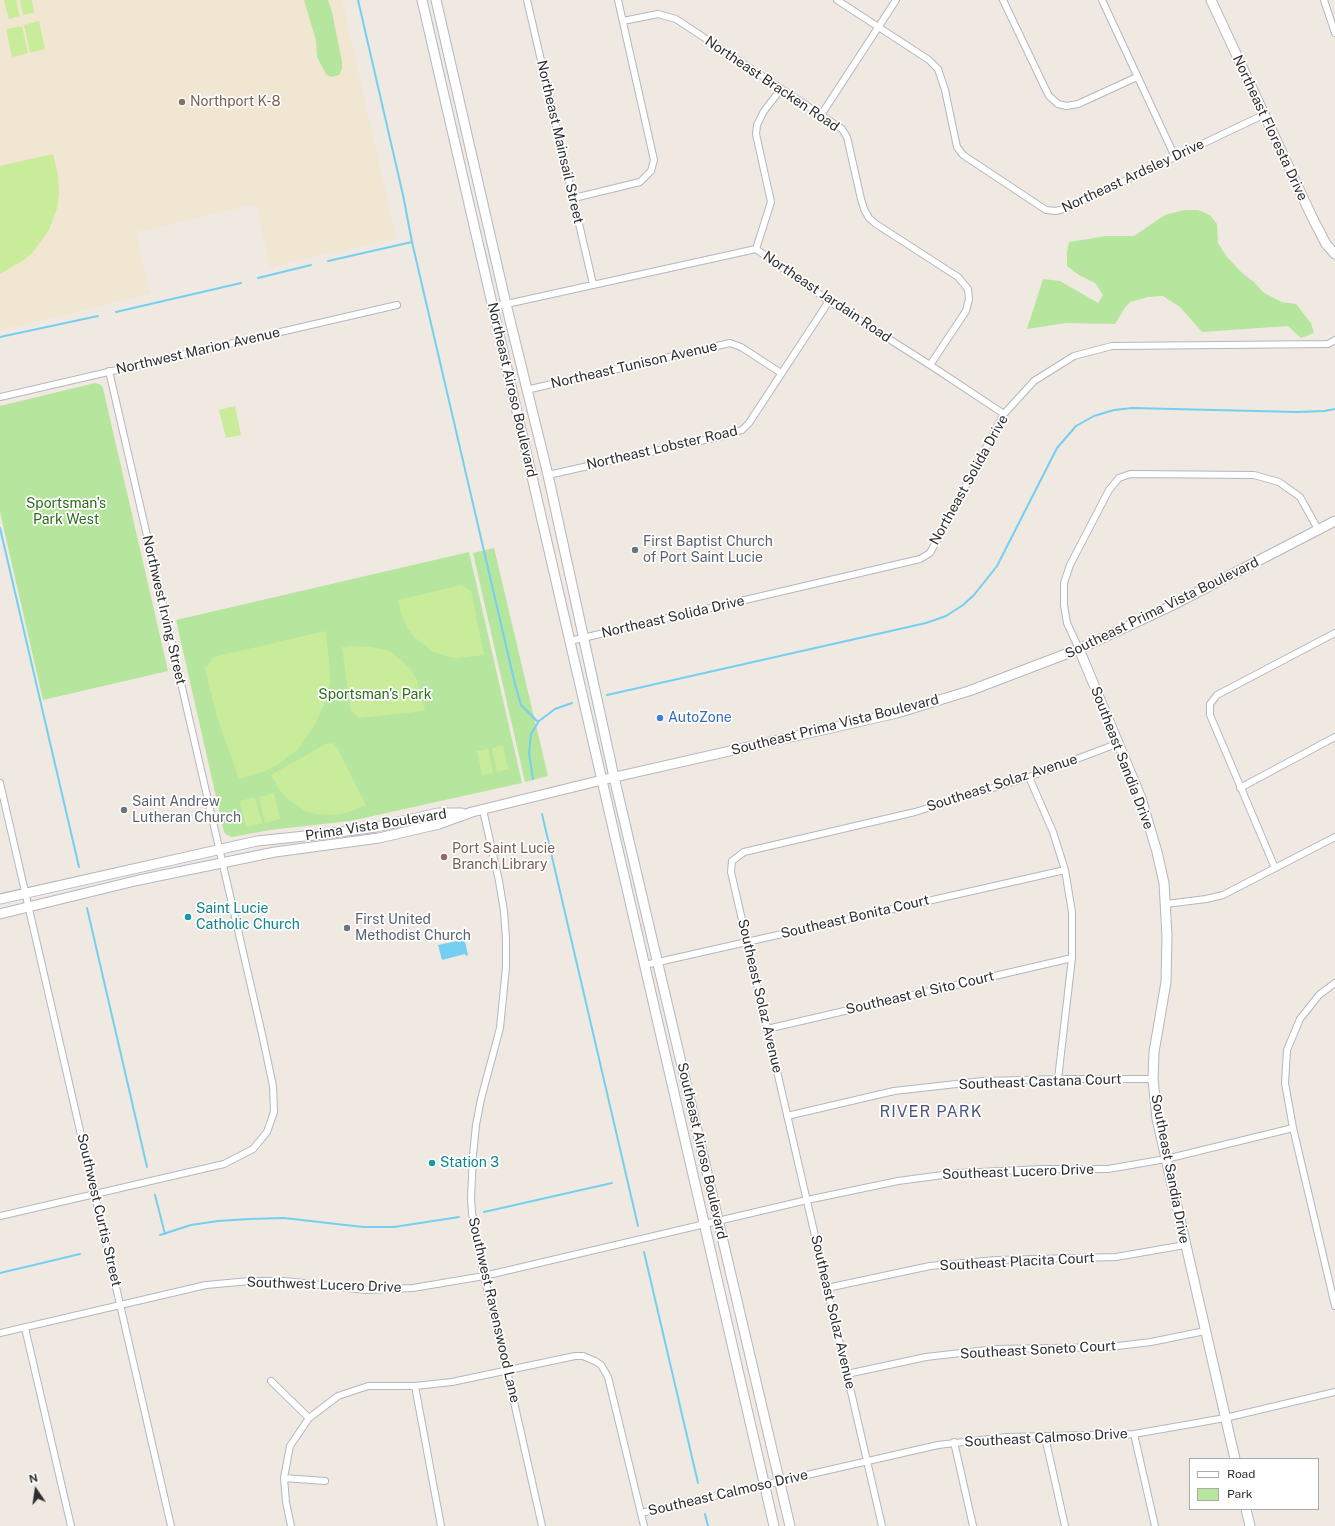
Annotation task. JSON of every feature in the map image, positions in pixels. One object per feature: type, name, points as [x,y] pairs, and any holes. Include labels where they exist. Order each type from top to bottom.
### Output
[{"type":"main road","name":"Northeast Airoso Boulevard","points":[[422,0],[602,780]]},
{"type":"main road","name":"Northeast Airoso Boulevard","points":[[436,0],[526,390],[548,475],[614,777]]},
{"type":"main road","name":"Northeast Floresta Drive","points":[[1211,0],[1312,217],[1326,244],[1335,254]]},
{"type":"main road","name":"Southeast Prima Vista Boulevard","points":[[472,812],[614,777],[897,713],[969,691],[1079,649],[1172,606],[1319,531],[1335,521]]},
{"type":"main road","name":"Southeast Sandia Drive","points":[[1079,649],[1141,798],[1157,852],[1166,904],[1167,936],[1166,982],[1154,1052],[1153,1079],[1157,1119],[1235,1458]]},
{"type":"main road","name":"Southeast Airoso Boulevard","points":[[614,777],[659,962],[790,1526]]},
{"type":"main road","name":"Southeast Airoso Boulevard","points":[[602,780],[774,1526]]},
{"type":"main road","name":"Prima Vista Boulevard","points":[[0,899],[110,876],[257,841],[376,827],[438,814],[472,812]]},
{"type":"main road","name":"Prima Vista Boulevard","points":[[0,914],[139,880],[275,852],[369,841],[439,824],[472,812]]},
{"type":"main road","points":[[675,1098],[689,1094]]},
{"type":"main road","points":[[733,1349],[748,1346]]},
{"type":"main road","points":[[1246,1510],[1250,1526]]},
{"type":"street","name":"Northeast Mainsail Street","points":[[527,0],[593,284]]},
{"type":"street","points":[[574,198],[640,182],[651,171],[654,160],[618,0]]},
{"type":"street","name":"Northeast Ardsley Drive","points":[[837,0],[929,60],[938,69],[945,90],[957,147],[964,155],[1046,210],[1056,211],[1068,208],[1264,115]]},
{"type":"street","points":[[822,115],[896,0]]},
{"type":"street","points":[[1003,0],[1049,96],[1058,104],[1067,106],[1078,104],[1137,77]]},
{"type":"street","points":[[1102,0],[1175,157]]},
{"type":"street","points":[[1324,0],[1335,33]]},
{"type":"street","name":"Northeast Bracken Road","points":[[623,21],[658,14],[676,19],[822,115],[845,133],[864,209],[869,218],[958,277],[968,289],[969,299],[966,311],[930,365]]},
{"type":"street","points":[[756,249],[771,202],[756,134],[757,125],[764,111],[781,89]]},
{"type":"street","name":"Northeast Jardain Road","points":[[493,307],[756,249],[828,301],[930,365],[1004,414]]},
{"type":"street","name":"Northeast Lobster Road","points":[[548,475],[737,432],[749,423],[828,301]]},
{"type":"street","name":"Northwest Marion Avenue","points":[[0,397],[397,305]]},
{"type":"street","name":"Northeast Solida Drive","points":[[570,641],[920,559],[930,553],[1004,414],[1034,381],[1074,356],[1112,346],[1328,344],[1335,340]]},
{"type":"street","name":"Northeast Tunison Avenue","points":[[526,390],[730,343],[742,347],[781,373]]},
{"type":"street","name":"Northwest Irving Street","points":[[95,1195],[224,1164],[253,1149],[267,1132],[274,1112],[273,1086],[108,371]]},
{"type":"street","points":[[1079,649],[1067,623],[1064,605],[1064,583],[1070,564],[1109,490],[1119,478],[1130,474],[1254,475],[1279,482],[1300,497],[1319,531]]},
{"type":"street","points":[[1275,868],[1210,715],[1210,704],[1216,695],[1335,633]]},
{"type":"street","points":[[1240,788],[1335,737]]},
{"type":"street","name":"Southeast Solaz Avenue","points":[[882,1526],[731,872],[732,861],[744,852],[915,812],[1029,776],[1119,743]]},
{"type":"street","points":[[1029,776],[1053,832],[1065,870],[1072,912],[1072,958],[1058,1079]]},
{"type":"street","name":"Southwest Curtis Street","points":[[0,783],[171,1526]]},
{"type":"street","name":"Southwest Ravenswood Lane","points":[[483,810],[499,881],[506,939],[505,983],[500,1028],[481,1099],[473,1155],[471,1198],[472,1213],[484,1276],[542,1526]]},
{"type":"street","points":[[1166,904],[1206,899],[1223,894],[1335,837]]},
{"type":"street","name":"Southeast Bonita Court","points":[[645,965],[1065,870]]},
{"type":"street","name":"Southeast el Sito Court","points":[[767,1029],[1072,958]]},
{"type":"street","points":[[1335,984],[1319,995],[1300,1019],[1287,1050],[1285,1083],[1293,1128],[1335,1306]]},
{"type":"street","name":"Southeast Castana Court","points":[[787,1116],[894,1091],[982,1081],[1153,1079]]},
{"type":"street","name":"Southeast Lucero Drive","points":[[719,1222],[806,1200],[898,1181],[958,1173],[1042,1169],[1108,1169],[1166,1159],[1293,1128]]},
{"type":"street","points":[[0,1216],[95,1195]]},
{"type":"street","name":"Southwest Lucero Drive","points":[[0,1333],[206,1285],[250,1281],[285,1281],[366,1290],[413,1288],[484,1276],[719,1222]]},
{"type":"street","name":"Southeast Placita Court","points":[[827,1288],[930,1266],[996,1260],[1116,1257],[1185,1245]]},
{"type":"street","points":[[25,1328],[71,1526]]},
{"type":"street","name":"Southeast Soneto Court","points":[[847,1374],[926,1357],[950,1354],[996,1349],[1109,1347],[1151,1342],[1205,1331]]},
{"type":"street","points":[[291,1526],[286,1502],[284,1478],[290,1446],[309,1418],[338,1396],[368,1386],[415,1386],[452,1382],[575,1356],[588,1357],[598,1363],[605,1372],[610,1384],[644,1526]]},
{"type":"street","points":[[271,1381],[309,1418]]},
{"type":"street","points":[[415,1386],[441,1526]]},
{"type":"street","name":"Southeast Calmoso Drive","points":[[641,1513],[954,1442],[1008,1437],[1134,1434],[1225,1418],[1335,1392]]},
{"type":"street","points":[[1134,1434],[1155,1526]]},
{"type":"street","points":[[1045,1437],[1065,1526]]},
{"type":"street","points":[[954,1442],[973,1526]]},
{"type":"street","points":[[284,1478],[325,1481]]},
{"type":"shaded area","name":"Northport K-8","points":[[0,0],[342,0],[396,238],[270,267],[256,204],[136,232],[150,294],[0,330]]},
{"type":"green space","points":[[4,0],[16,0],[20,16],[9,19]]},
{"type":"green space","points":[[20,0],[32,0],[34,13],[23,15]]},
{"type":"green space","points":[[304,0],[328,0],[332,12],[342,62],[342,69],[339,75],[331,77],[326,74],[317,57],[316,40]]},
{"type":"green space","points":[[39,21],[45,49],[30,53],[24,25]]},
{"type":"green space","points":[[22,26],[28,53],[12,57],[6,29]]},
{"type":"green space","points":[[53,154],[58,175],[59,194],[57,208],[49,230],[33,252],[24,260],[0,274],[0,166]]},
{"type":"green space","points":[[1184,210],[1198,210],[1210,215],[1217,224],[1218,243],[1227,257],[1264,293],[1282,302],[1296,304],[1311,323],[1314,333],[1301,338],[1288,326],[1202,332],[1180,307],[1163,296],[1148,297],[1130,302],[1115,324],[1066,323],[1027,329],[1043,279],[1060,281],[1098,303],[1103,295],[1095,283],[1079,275],[1067,266],[1069,242],[1106,236],[1134,236],[1165,215]]},
{"type":"green space","name":"Sportsman's Park West","points":[[95,383],[101,385],[103,388],[168,671],[43,700],[0,512],[0,406]]},
{"type":"green space","points":[[235,406],[241,435],[226,438],[219,410]]},
{"type":"green space","points":[[494,548],[548,776],[525,782],[473,553]]},
{"type":"green space","name":"Sportsman's Park","points":[[469,552],[522,783],[350,821],[270,830],[232,837],[227,835],[224,832],[176,620]]},
{"type":"green space","points":[[462,585],[471,591],[484,655],[457,658],[448,657],[432,651],[414,637],[401,614],[398,600]]},
{"type":"green space","points":[[325,631],[329,659],[330,683],[327,698],[313,728],[298,749],[279,764],[265,771],[239,779],[217,717],[205,669],[213,658],[218,656]]},
{"type":"green space","points":[[351,646],[382,649],[391,652],[401,660],[411,670],[417,680],[425,711],[359,718],[351,711],[342,647]]},
{"type":"green space","points":[[333,743],[337,747],[366,805],[346,813],[333,815],[307,812],[286,798],[280,791],[271,775],[326,744]]},
{"type":"green space","points":[[503,745],[508,769],[497,772],[492,748]]},
{"type":"green space","points":[[488,749],[493,773],[482,775],[477,751]]},
{"type":"green space","points":[[274,793],[280,819],[265,823],[259,797]]},
{"type":"green space","points":[[255,797],[262,823],[246,827],[240,801]]},
{"type":"water","points":[[464,937],[468,955],[466,956],[465,954],[442,960],[438,945],[462,940]]},
{"type":"waterway","points":[[358,0],[403,195],[412,242],[515,684],[521,705],[538,722]]},
{"type":"waterway","points":[[328,261],[412,242]]},
{"type":"waterway","points":[[258,278],[311,265]]},
{"type":"waterway","points":[[116,312],[241,283]]},
{"type":"waterway","points":[[0,337],[98,316]]},
{"type":"waterway","points":[[607,695],[926,623],[946,616],[963,605],[974,595],[997,566],[1057,448],[1076,426],[1094,416],[1114,410],[1132,408],[1297,412],[1335,409]]},
{"type":"waterway","points":[[0,528],[79,867]]},
{"type":"waterway","points":[[533,779],[529,753],[531,734],[539,721],[555,709],[572,703]]},
{"type":"waterway","points":[[542,814],[638,1226]]},
{"type":"waterway","points":[[87,908],[147,1167]]},
{"type":"waterway","points":[[484,1212],[612,1183]]},
{"type":"waterway","points":[[155,1195],[165,1234]]},
{"type":"waterway","points":[[160,1235],[191,1225],[218,1221],[249,1219],[284,1218],[363,1227],[394,1227],[459,1217]]},
{"type":"waterway","points":[[644,1252],[698,1483]]},
{"type":"waterway","points":[[0,1273],[80,1254]]},
{"type":"waterway","points":[[705,1514],[708,1526]]},
{"type":"place","name":"Northport K-8","points":[[182,102]]},
{"type":"place","name":"First Baptist Church of Port Saint Lucie","points":[[635,550]]},
{"type":"place","name":"AutoZone","points":[[660,718]]},
{"type":"place","name":"Saint Andrew Lutheran Church","points":[[124,810]]},
{"type":"place","name":"Port Saint Lucie Branch Library","points":[[444,857]]},
{"type":"place","name":"Saint Lucie Catholic Church","points":[[188,917]]},
{"type":"place","name":"First United Methodist Church","points":[[347,928]]},
{"type":"place","name":"Station 3","points":[[432,1163]]},
{"type":"district","name":"RIVER PARK","points":[[931,1112]]}]
